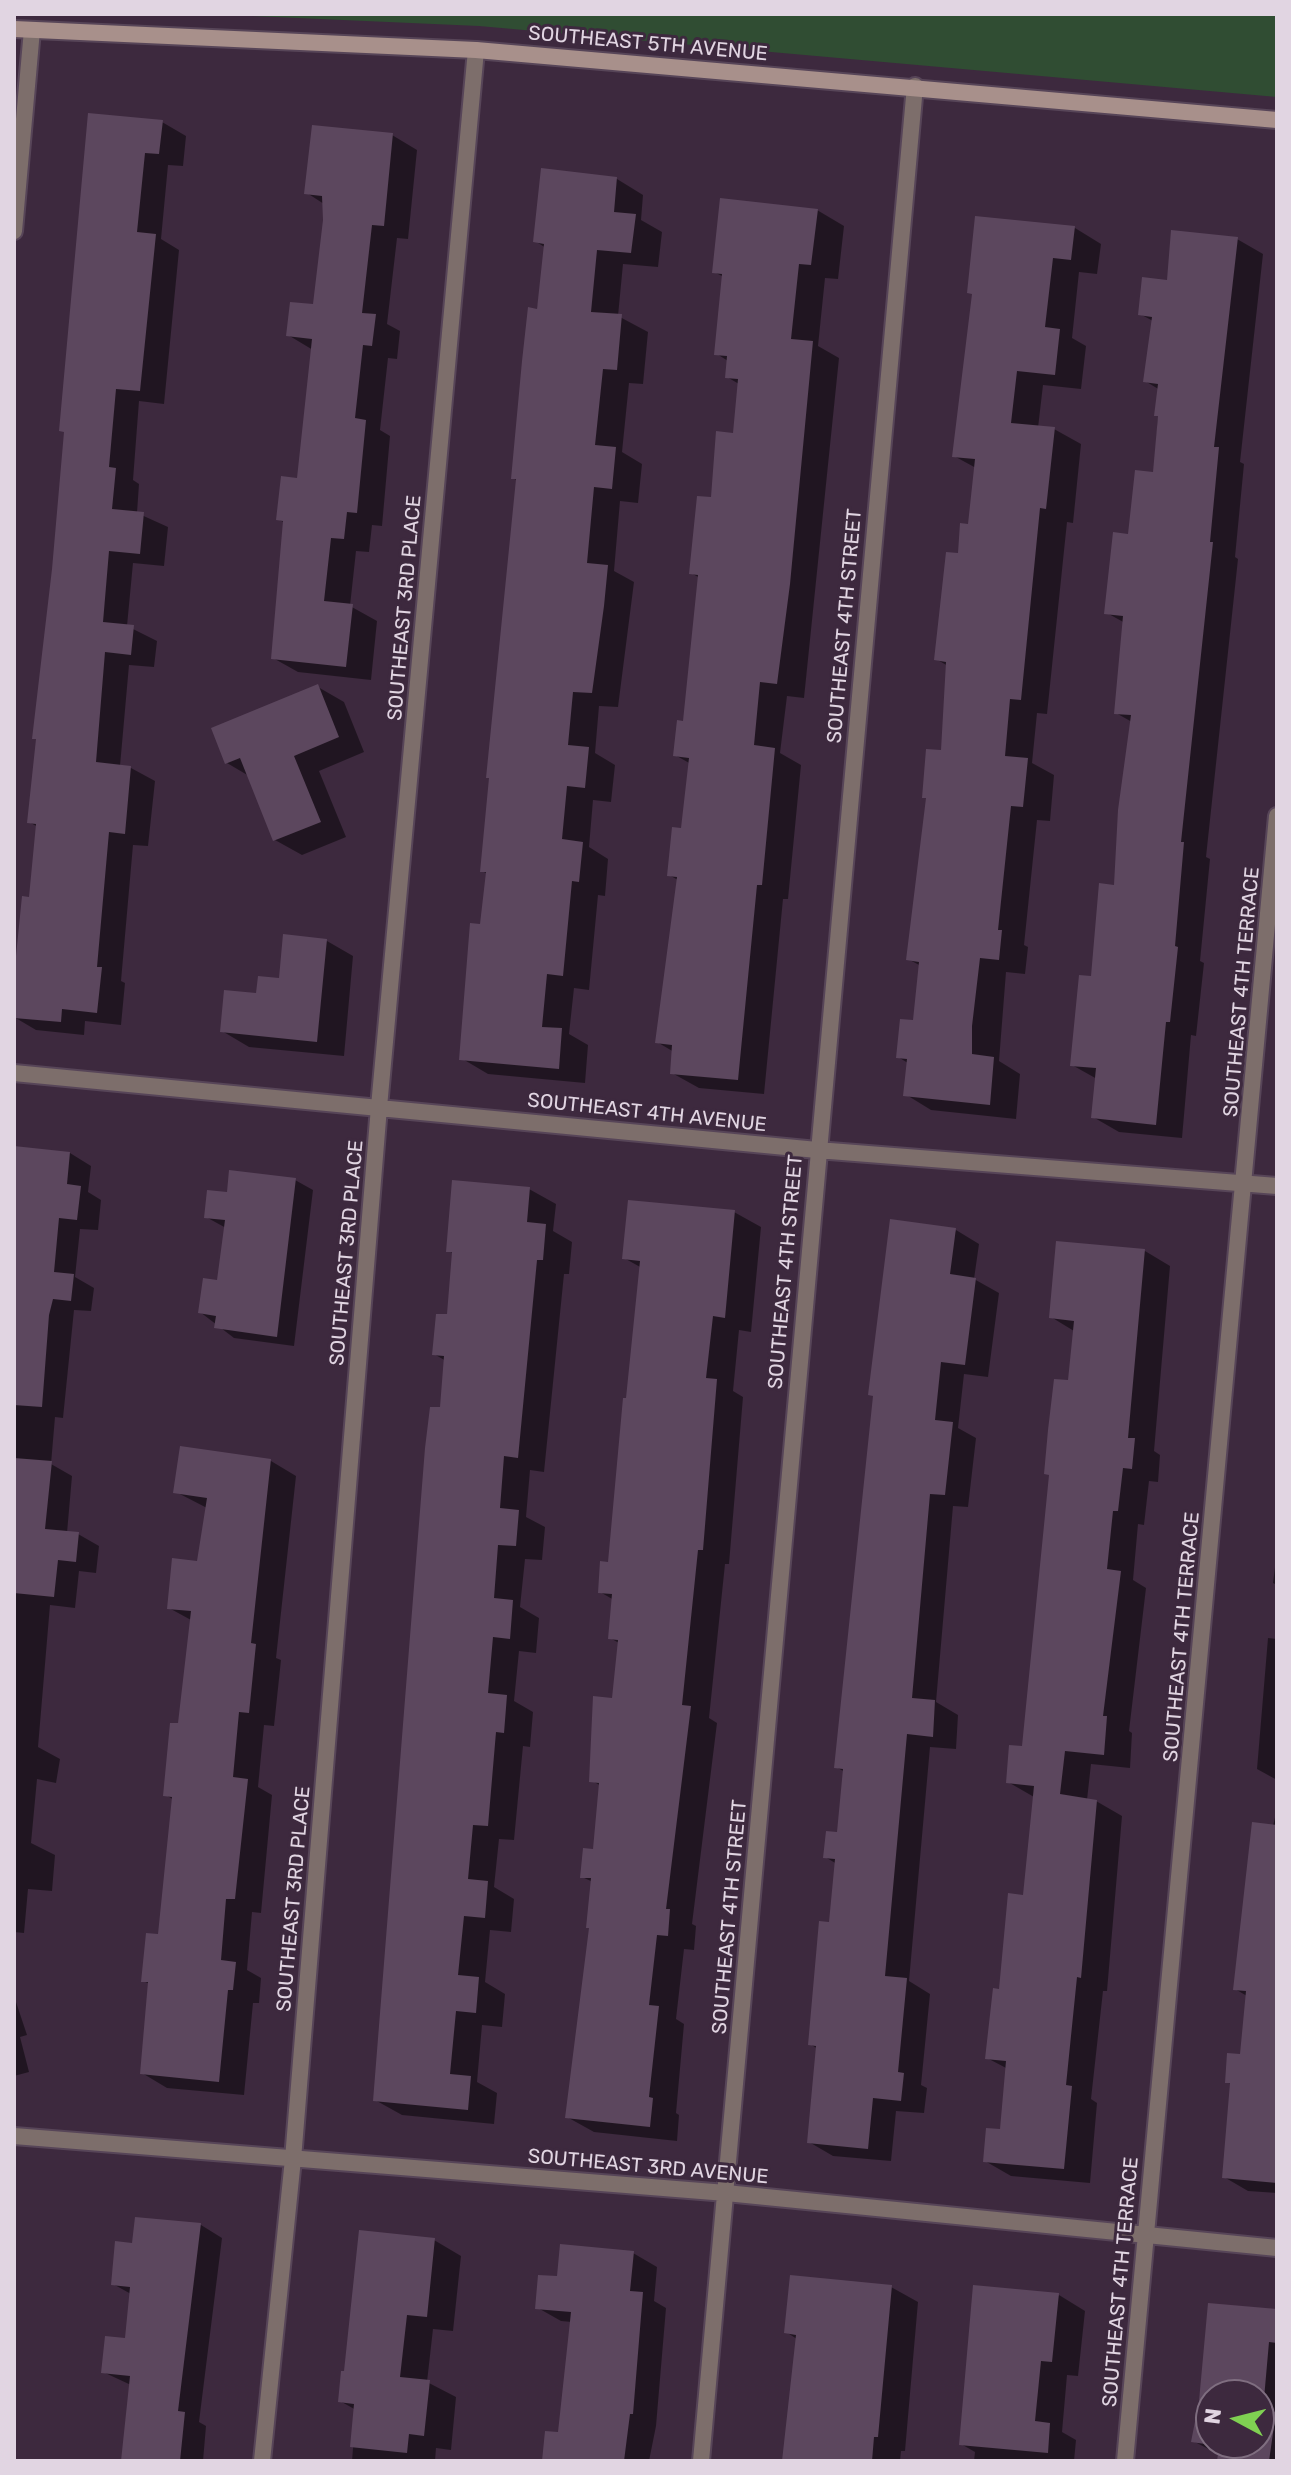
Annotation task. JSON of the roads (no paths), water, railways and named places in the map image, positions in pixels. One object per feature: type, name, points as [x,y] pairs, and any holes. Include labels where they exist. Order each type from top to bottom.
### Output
[{"type":"street","name":"SOUTHEAST 5TH AVENUE","points":[[14,29],[476,50],[1277,120]]},
{"type":"street","points":[[14,231],[32,30]]},
{"type":"street","name":"SOUTHEAST 3RD PLACE","points":[[262,2461],[293,2159],[379,1107],[476,50]]},
{"type":"street","name":"SOUTHEAST 4TH STREET","points":[[701,2461],[915,86]]},
{"type":"street","name":"SOUTHEAST 4TH TERRACE","points":[[1125,2461],[1277,816]]},
{"type":"street","name":"SOUTHEAST 4TH AVENUE","points":[[14,1073],[817,1150],[1277,1186]]},
{"type":"street","name":"SOUTHEAST 3RD AVENUE","points":[[14,2136],[726,2193],[1277,2248]]}]
